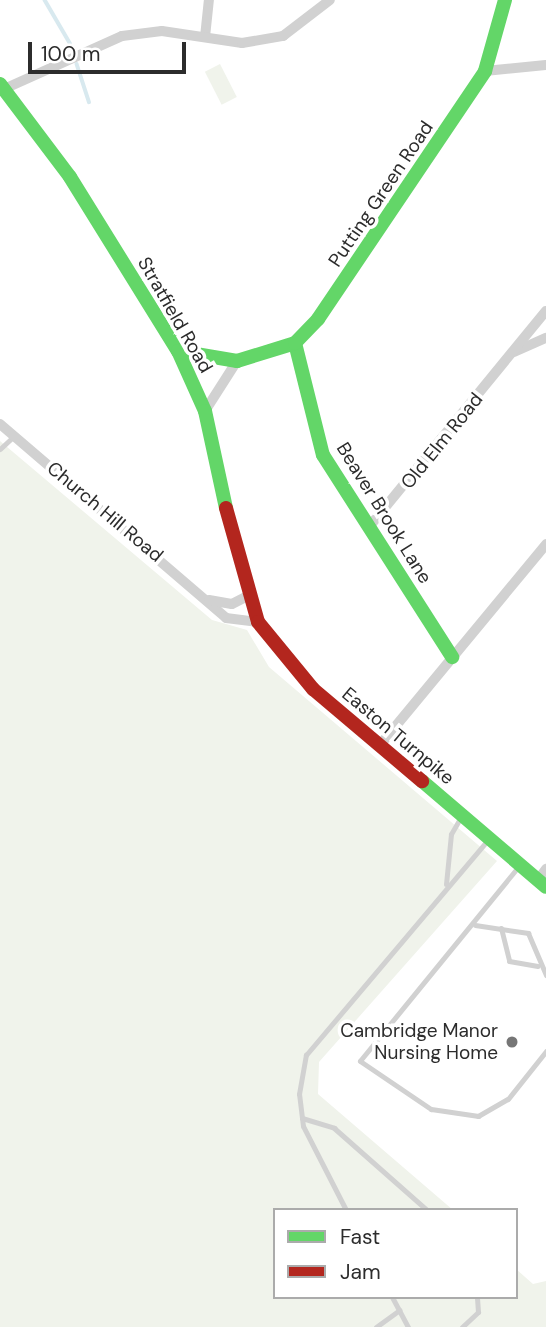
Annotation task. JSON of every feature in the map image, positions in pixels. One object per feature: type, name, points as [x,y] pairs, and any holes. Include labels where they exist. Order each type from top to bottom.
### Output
[{"type":"main road","name":"Putting Green Road","points":[[295,343],[423,170],[485,71],[505,0]]},
{"type":"main road","name":"Stratfield Road","points":[[2,87],[70,177],[178,351],[205,411],[248,596]]},
{"type":"main road","points":[[178,351],[237,361],[295,343]]},
{"type":"main road","name":"Beaver Brook Lane","points":[[295,343],[323,455],[452,657]]},
{"type":"main road","name":"Easton Turnpike","points":[[248,596],[258,622],[313,689],[520,864],[543,878]]},
{"type":"street","points":[[205,37],[209,0]]},
{"type":"street","points":[[2,87],[122,36],[162,32],[242,43],[283,36],[330,0]]},
{"type":"street","points":[[485,71],[546,65]]},
{"type":"street","name":"Old Elm Road","points":[[369,527],[546,311]]},
{"type":"street","name":"Old Elm Road","points":[[512,353],[546,338]]},
{"type":"street","points":[[205,411],[237,361]]},
{"type":"street","name":"Church Hill Road","points":[[0,424],[209,600],[226,618],[258,622]]},
{"type":"street","points":[[380,745],[546,544]]},
{"type":"street","points":[[209,600],[232,604],[248,596]]},
{"type":"lane","points":[[0,449],[14,436]]},
{"type":"lane","points":[[446,884],[451,834],[462,815]]},
{"type":"lane","points":[[345,1208],[302,1118],[300,1083],[309,1048],[446,884],[490,838]]},
{"type":"lane","points":[[520,864],[475,925],[387,1022],[363,1054],[363,1069],[431,1110],[478,1116],[508,1099],[546,1051]]},
{"type":"lane","points":[[475,925],[528,933],[538,967],[546,975]]},
{"type":"lane","points":[[501,928],[509,961],[538,967]]},
{"type":"lane","points":[[302,1118],[334,1128],[424,1208]]},
{"type":"lane","points":[[393,1299],[408,1327]]},
{"type":"lane","points":[[462,1327],[478,1312],[477,1299]]},
{"type":"lane","points":[[376,1327],[400,1310]]},
{"type":"shaded area","points":[[220,64],[237,97],[222,105],[205,72]]},
{"type":"shaded area","points":[[0,441],[212,620],[247,630],[269,667],[497,861],[319,1062],[318,1094],[451,1208],[273,1208],[273,1299],[518,1299],[518,1271],[533,1284],[546,1281],[546,1327],[0,1327]]},
{"type":"waterway","points":[[45,0],[70,43]]},
{"type":"waterway","points":[[77,64],[89,102]]},
{"type":"traffic: fast","points":[[178,351],[237,361],[295,343],[318,319],[485,71],[505,0]]},
{"type":"traffic: fast","points":[[0,84],[70,177],[178,351],[205,411],[226,508]]},
{"type":"traffic: fast","points":[[295,343],[323,455],[452,657]]},
{"type":"traffic: fast","points":[[422,781],[546,887]]},
{"type":"traffic: jam","points":[[226,508],[258,622],[313,689],[422,781]]},
{"type":"place","name":"Cambridge Manor Nursing Home","points":[[512,1042]]}]
